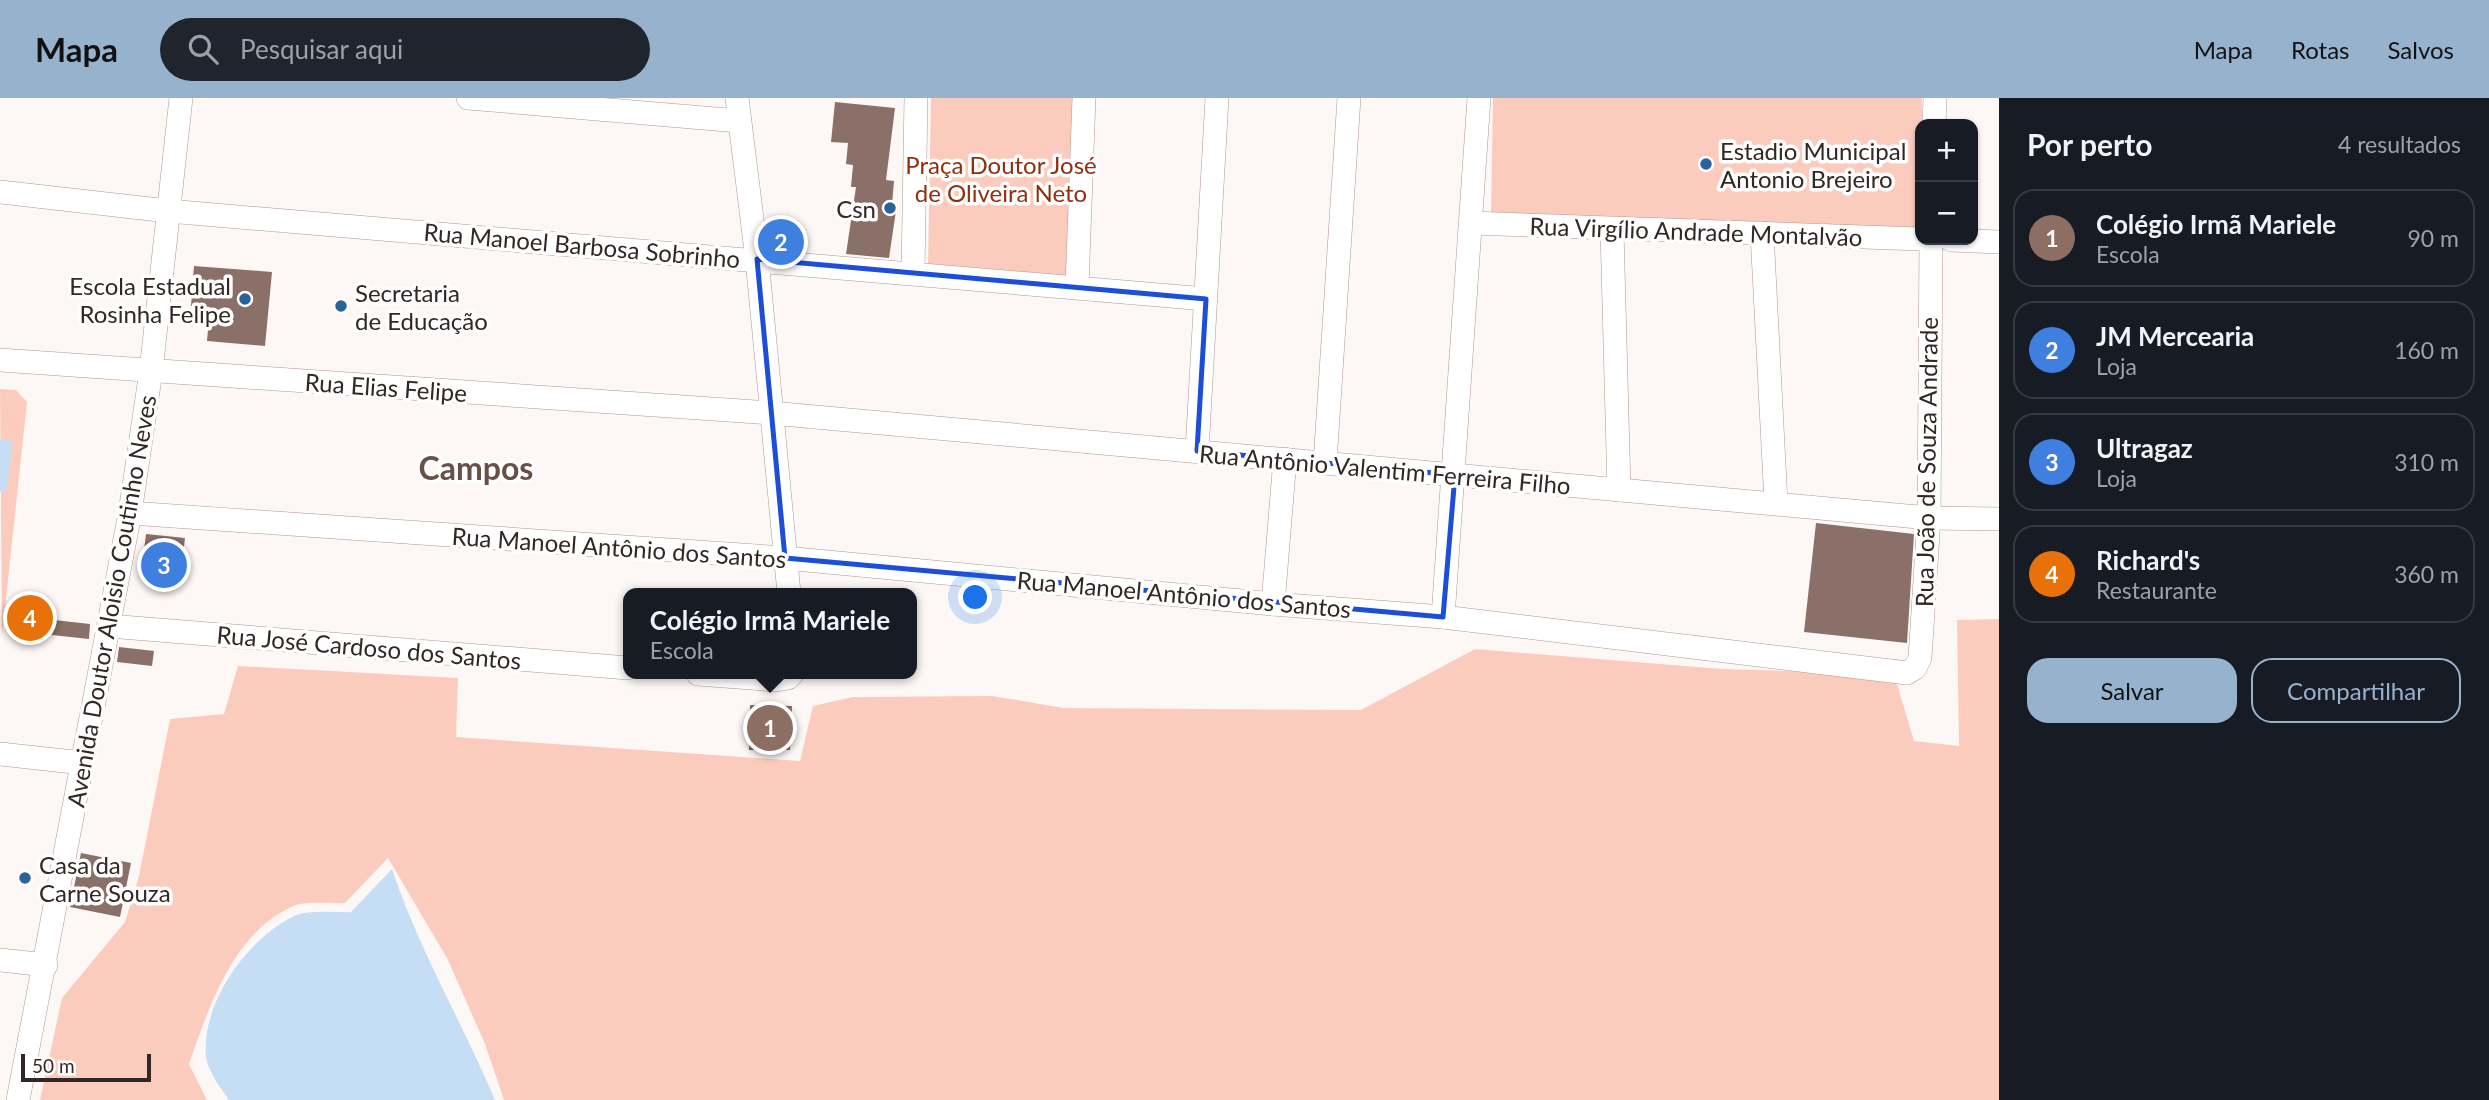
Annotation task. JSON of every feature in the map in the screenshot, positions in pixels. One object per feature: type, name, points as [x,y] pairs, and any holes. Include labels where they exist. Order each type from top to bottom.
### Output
[{"type":"street","name":"Avenida Doutor Aloisio Coutinho Neves","points":[[18,1100],[46,965],[130,513],[151,371],[181,98]]},
{"type":"street","points":[[468,98],[738,109],[757,259],[788,588]]},
{"type":"street","points":[[913,272],[916,98]]},
{"type":"street","points":[[1077,286],[1084,98]]},
{"type":"street","points":[[1197,452],[1217,98]]},
{"type":"street","points":[[1325,463],[1349,98]]},
{"type":"street","points":[[1443,617],[1455,475],[1479,98]]},
{"type":"street","points":[[1934,98],[1934,119]]},
{"type":"street","name":"Rua Manoel Barbosa Sobrinho","points":[[0,192],[167,211],[913,272],[1206,299]]},
{"type":"street","name":"Rua Virgílio Andrade Montalvão","points":[[1471,223],[1915,239]]},
{"type":"street","points":[[1612,230],[1619,491]]},
{"type":"street","points":[[1762,233],[1776,503]]},
{"type":"street","points":[[1978,241],[1999,242]]},
{"type":"street","name":"Rua João de Souza Andrade","points":[[1902,673],[1915,668],[1920,657],[1928,518],[1931,245]]},
{"type":"street","name":"Rua Elias Felipe","points":[[0,360],[771,413]]},
{"type":"street","name":"Rua Antônio Valentim Ferreira Filho","points":[[771,413],[1928,518],[1999,519]]},
{"type":"street","points":[[1273,604],[1285,459]]},
{"type":"street","name":"Rua Manoel Antônio dos Santos","points":[[130,513],[785,558],[1273,604],[1443,617],[1902,673]]},
{"type":"street","name":"Rua José Cardoso dos Santos","points":[[109,626],[623,668]]},
{"type":"street","points":[[0,754],[83,763]]},
{"type":"street","points":[[0,960],[46,965]]},
{"type":"highlighted area","points":[[757,259],[1206,299],[1197,451],[1455,475],[1443,617],[785,558]]},
{"type":"green space","name":"Praça Doutor José de Oliveira Neto","points":[[931,98],[1077,98],[1067,276],[928,266]]},
{"type":"green space","name":"Estadio Municipal Antonio Brejeiro","points":[[1493,98],[1922,98],[1922,119],[1915,119],[1915,229],[1491,215]]},
{"type":"green space","points":[[0,389],[16,390],[27,402],[2,636]]},
{"type":"green space","points":[[1999,619],[1999,1100],[504,1100],[485,1044],[448,960],[388,858],[345,903],[310,903],[291,907],[270,919],[238,954],[205,1019],[189,1064],[207,1100],[40,1100],[62,998],[125,922],[139,876],[170,719],[224,714],[238,666],[458,678],[456,737],[800,761],[813,706],[853,697],[992,696],[1064,708],[1361,710],[1475,649],[1722,669],[1894,674],[1914,741],[1959,746],[1957,620]]},
{"type":"water","points":[[0,439],[13,441],[6,492],[0,491]]},
{"type":"water","points":[[392,869],[415,928],[495,1100],[229,1100],[207,1062],[206,1036],[219,995],[230,976],[258,941],[275,928],[292,917],[305,913],[351,912]]},
{"type":"building","points":[[835,102],[895,108],[886,180],[894,181],[892,204],[897,204],[889,258],[846,254],[856,187],[851,187],[853,165],[846,164],[848,143],[831,142]]},
{"type":"building","points":[[194,266],[272,272],[265,346],[207,341],[210,307],[191,306]]},
{"type":"building","points":[[1816,523],[1914,534],[1907,643],[1804,632]]},
{"type":"building","points":[[146,534],[185,538],[183,555],[144,550]]},
{"type":"building","points":[[54,620],[90,624],[89,639],[52,635]]},
{"type":"building","points":[[119,647],[154,651],[152,666],[117,662]]},
{"type":"building","points":[[750,705],[792,706],[790,750],[749,750]]},
{"type":"building","points":[[81,853],[131,863],[120,917],[70,907]]},
{"type":"place","name":"Estadio Municipal Antonio Brejeiro","points":[[1706,164]]},
{"type":"place","name":"Csn","points":[[890,208]]},
{"type":"place","name":"JM Mercearia","points":[[781,242]]},
{"type":"place","name":"Escola Estadual Rosinha Felipe","points":[[245,299]]},
{"type":"place","name":"Secretaria de Educação","points":[[341,306]]},
{"type":"place","name":"Ultragaz","points":[[164,565]]},
{"type":"place","name":"Richard's","points":[[30,618]]},
{"type":"place","name":"Colégio Irmã Mariele","points":[[770,728]]},
{"type":"place","name":"Casa da Carne Souza","points":[[25,878]]},
{"type":"district","name":"Campos","points":[[476,467]]}]
